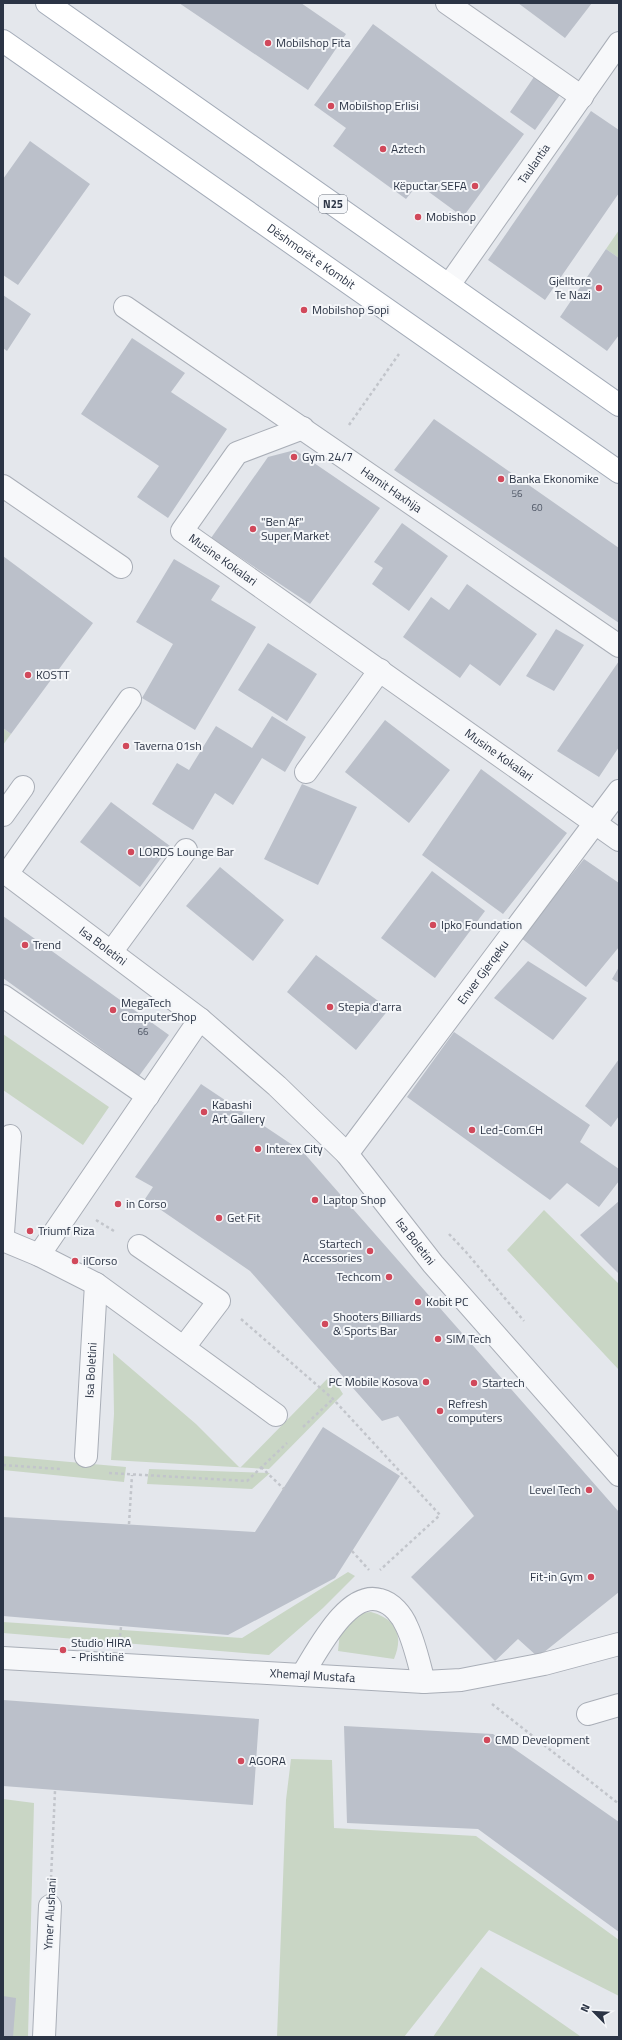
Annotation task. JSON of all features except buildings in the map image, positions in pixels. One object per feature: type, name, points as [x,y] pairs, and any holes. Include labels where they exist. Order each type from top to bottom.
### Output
[{"type":"main road","name":"N25","points":[[47,3],[449,284],[619,405]]},
{"type":"main road","name":"Dëshmorët e Kombit","points":[[3,42],[619,472]]},
{"type":"street","points":[[447,3],[582,97]]},
{"type":"street","name":"Taulantia","points":[[449,284],[619,43]]},
{"type":"street","name":"Hamit Haxhija","points":[[125,306],[619,646]]},
{"type":"street","name":"Musine Kokalari","points":[[303,428],[237,453],[182,531],[619,840]]},
{"type":"street","points":[[3,486],[121,567]]},
{"type":"street","points":[[306,772],[380,670]]},
{"type":"street","name":"Isa Boletini","points":[[130,699],[5,872],[112,951],[200,1019],[277,1086],[347,1154],[433,1264],[619,1475]]},
{"type":"street","points":[[3,815],[23,787]]},
{"type":"street","name":"Enver Gjerqeku","points":[[347,1154],[619,791]]},
{"type":"street","points":[[112,951],[186,850]]},
{"type":"street","points":[[3,996],[148,1096]]},
{"type":"street","points":[[39,1255],[200,1019]]},
{"type":"street","points":[[3,1233],[10,1136]]},
{"type":"street","points":[[3,1240],[39,1255],[96,1284],[276,1415]]},
{"type":"street","points":[[139,1246],[219,1300],[184,1348]]},
{"type":"street","name":"Isa Boletini","points":[[86,1456],[96,1284]]},
{"type":"street","points":[[302,1675],[346,1612],[360,1600],[373,1598],[386,1602],[398,1612],[408,1627],[424,1682]]},
{"type":"street","name":"Xhemajl Mustafa","points":[[3,1658],[424,1682],[461,1680],[544,1664],[619,1644]]},
{"type":"street","points":[[588,1714],[619,1705]]},
{"type":"street","name":"Ymer Alushani","points":[[44,2037],[50,1906]]},
{"type":"path","points":[[332,448],[397,356],[418,331]]},
{"type":"path","points":[[219,1300],[333,1399],[440,1515],[379,1570]]},
{"type":"path","points":[[3,1465],[64,1470]]},
{"type":"path","points":[[261,1467],[284,1489]]},
{"type":"path","points":[[102,1473],[247,1481]]},
{"type":"path","points":[[129,1524],[132,1475]]},
{"type":"path","points":[[461,1680],[619,1804]]},
{"type":"path","name":"Ymer Alushani","points":[[50,1906],[55,1791]]},
{"type":"green space","points":[[619,230],[619,258],[606,249]]},
{"type":"green space","points":[[3,728],[11,734],[3,745]]},
{"type":"green space","points":[[3,1034],[109,1107],[83,1145],[3,1090]]},
{"type":"green space","points":[[544,1210],[619,1284],[619,1370],[507,1250]]},
{"type":"green space","points":[[113,1353],[196,1424],[239,1467],[111,1460],[114,1414]]},
{"type":"green space","points":[[331,1375],[343,1394],[269,1469],[241,1467]]},
{"type":"green space","points":[[3,1456],[126,1467],[124,1482],[3,1470]]},
{"type":"green space","points":[[149,1469],[270,1473],[252,1489],[147,1484]]},
{"type":"green space","points":[[348,1572],[355,1576],[323,1608],[269,1655],[3,1633],[3,1622],[242,1638]]},
{"type":"green space","points":[[371,1612],[387,1619],[396,1629],[398,1643],[394,1659],[338,1651],[340,1632],[361,1613]]},
{"type":"green space","points":[[291,1759],[332,1760],[334,1828],[476,1836],[619,1940],[619,1996],[489,1930],[404,2037],[277,2037],[286,1800]]},
{"type":"green space","points":[[3,1799],[34,1803],[28,2037],[3,2037]]},
{"type":"green space","points":[[481,1967],[580,2036],[580,2037],[433,2037]]},
{"type":"place","name":"Mobilshop Fita","points":[[268,43]]},
{"type":"place","name":"Mobilshop Erlisi","points":[[331,106]]},
{"type":"place","name":"Aztech","points":[[383,149]]},
{"type":"place","name":"Këpuctar SEFA","points":[[475,186]]},
{"type":"place","name":"Mobishop","points":[[418,217]]},
{"type":"place","name":"Gjelltore Te Nazi","points":[[599,288]]},
{"type":"place","name":"Mobilshop Sopi","points":[[304,310]]},
{"type":"place","name":"Gym 24/7","points":[[294,457]]},
{"type":"place","name":"Banka Ekonomike","points":[[501,479]]},
{"type":"place","name":"\"Ben Af\" Super Market","points":[[253,529]]},
{"type":"place","name":"KOSTT","points":[[28,675]]},
{"type":"place","name":"Taverna 01sh","points":[[126,746]]},
{"type":"place","name":"LORDS Lounge Bar","points":[[131,852]]},
{"type":"place","name":"Ipko Foundation","points":[[433,925]]},
{"type":"place","name":"Trend","points":[[25,945]]},
{"type":"place","name":"Stepia d'arra","points":[[330,1007]]},
{"type":"place","name":"MegaTech ComputerShop","points":[[113,1010]]},
{"type":"place","name":"Kabashi Art Gallery","points":[[204,1112]]},
{"type":"place","name":"Led-Com.CH","points":[[472,1130]]},
{"type":"place","name":"Interex City","points":[[258,1149]]},
{"type":"place","name":"Laptop Shop","points":[[315,1200]]},
{"type":"place","name":"in Corso","points":[[118,1204]]},
{"type":"place","name":"Get Fit","points":[[219,1218]]},
{"type":"place","name":"Triumf Riza","points":[[30,1231]]},
{"type":"place","name":"Startech Accessories","points":[[370,1251]]},
{"type":"place","name":"ilCorso","points":[[75,1261]]},
{"type":"place","name":"Techcom","points":[[389,1277]]},
{"type":"place","name":"Kobit PC","points":[[418,1302]]},
{"type":"place","name":"Shooters Billiards & Sports Bar","points":[[325,1324]]},
{"type":"place","name":"SIM Tech","points":[[438,1339]]},
{"type":"place","name":"PC Mobile Kosova","points":[[426,1382]]},
{"type":"place","name":"Startech","points":[[474,1383]]},
{"type":"place","name":"Refresh computers","points":[[440,1411]]},
{"type":"place","name":"Level Tech","points":[[589,1490]]},
{"type":"place","name":"Fit-in Gym","points":[[591,1577]]},
{"type":"place","name":"Studio HIRA - Prishtinë","points":[[63,1650]]},
{"type":"place","name":"CMD Development","points":[[487,1740]]},
{"type":"place","name":"AGORA","points":[[241,1761]]}]
